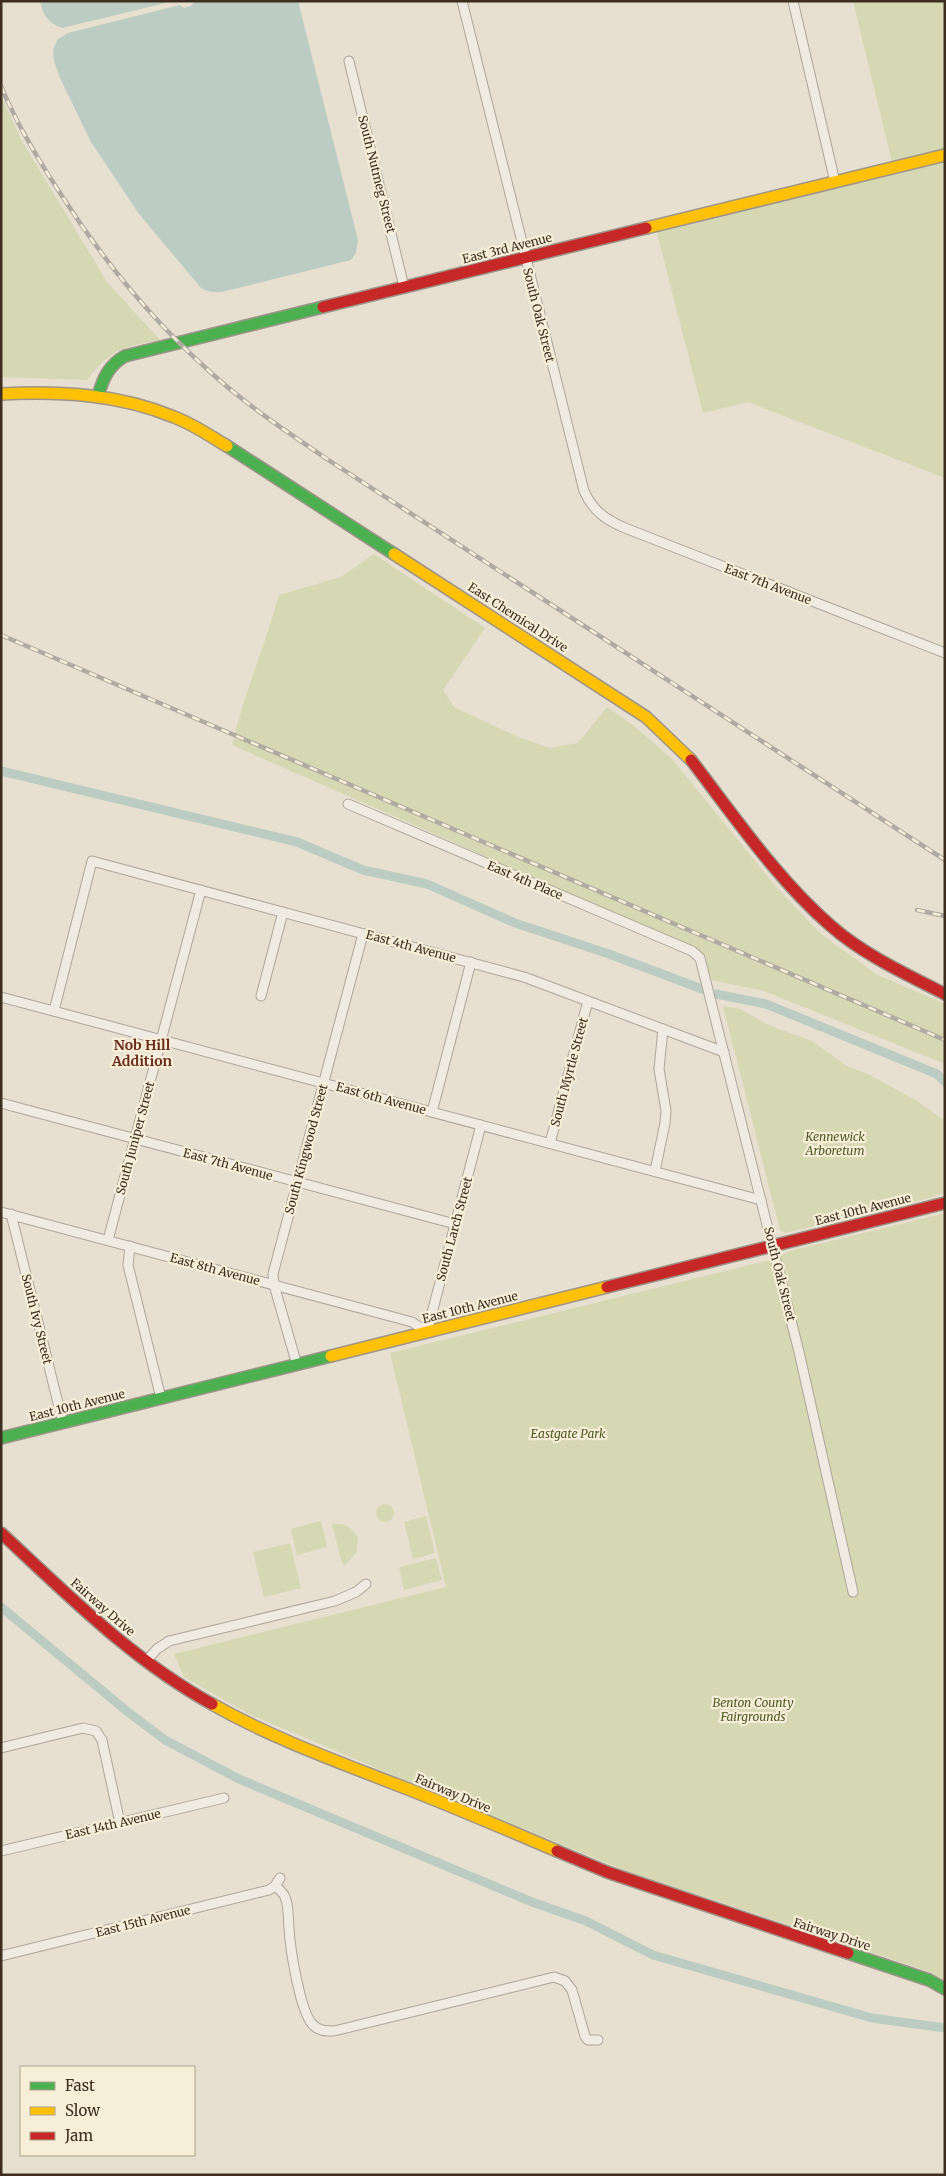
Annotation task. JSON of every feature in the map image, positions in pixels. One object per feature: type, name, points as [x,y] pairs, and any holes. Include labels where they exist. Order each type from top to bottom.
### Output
[{"type":"street","name":"South Oak Street","points":[[462,1],[584,491],[594,509]]},
{"type":"street","points":[[793,1],[835,182]]},
{"type":"street","name":"South Nutmeg Street","points":[[349,61],[404,287]]},
{"type":"street","name":"East 3rd Avenue","points":[[98,396],[107,370],[117,360],[125,356],[945,155]]},
{"type":"street","name":"East Chemical Drive","points":[[1,394],[46,391],[98,396],[142,406],[176,418],[240,453],[646,717],[689,758],[788,885],[832,927],[881,961],[945,994]]},
{"type":"street","name":"East 7th Avenue","points":[[594,509],[601,516],[625,528],[945,653]]},
{"type":"street","name":"East 4th Place","points":[[348,804],[692,951],[700,958]]},
{"type":"street","name":"East 4th Avenue","points":[[54,1011],[92,861],[524,977],[724,1052]]},
{"type":"street","name":"South Juniper Street","points":[[108,1240],[201,890]]},
{"type":"street","points":[[261,996],[283,912]]},
{"type":"street","name":"South Kingwood Street","points":[[297,1364],[274,1285],[273,1274],[363,934]]},
{"type":"street","name":"South Oak Street","points":[[700,958],[773,1246],[853,1592]]},
{"type":"street","points":[[432,1112],[471,962]]},
{"type":"street","name":"East 6th Avenue","points":[[1,997],[761,1200]]},
{"type":"street","name":"South Myrtle Street","points":[[550,1143],[588,1001]]},
{"type":"street","points":[[655,1172],[666,1111],[659,1069],[663,1029]]},
{"type":"street","name":"East 7th Avenue","points":[[1,1104],[455,1224]]},
{"type":"street","name":"South Larch Street","points":[[427,1332],[481,1125]]},
{"type":"street","name":"East 10th Avenue","points":[[1,1438],[945,1203]]},
{"type":"street","name":"East 8th Avenue","points":[[1,1212],[412,1322],[427,1332]]},
{"type":"street","name":"South Ivy Street","points":[[11,1214],[63,1423]]},
{"type":"street","points":[[130,1246],[128,1265],[161,1398]]},
{"type":"street","name":"Fairway Drive","points":[[1,1533],[91,1616],[146,1661],[216,1708],[293,1744],[608,1872],[929,1980],[945,1989]]},
{"type":"street","points":[[146,1661],[168,1641],[335,1601],[356,1592],[366,1584]]},
{"type":"street","points":[[1,1748],[83,1728],[96,1731],[102,1740],[120,1823]]},
{"type":"street","name":"East 14th Avenue","points":[[1,1851],[224,1798]]},
{"type":"street","name":"East 15th Avenue","points":[[1,1956],[269,1890],[277,1882],[287,1902],[293,1958],[305,2010],[312,2024],[323,2031],[334,2031],[554,1978],[565,1980],[572,1990],[585,2036],[588,2040],[598,2040]]},
{"type":"green space","points":[[853,1],[945,1],[945,150],[892,162]]},
{"type":"green space","points":[[1,96],[22,141],[107,282],[160,340],[118,351],[103,362],[87,380],[1,377]]},
{"type":"green space","points":[[945,162],[945,478],[748,402],[703,413],[657,233]]},
{"type":"green space","points":[[374,554],[485,628],[443,690],[454,707],[516,736],[550,748],[578,743],[607,707],[633,725],[672,759],[777,888],[822,935],[876,974],[945,1004],[945,1064],[764,991],[712,980],[704,959],[694,948],[232,745],[242,707],[279,595],[341,577]]},
{"type":"green space","name":"Kennewick Arboretum","points":[[723,1006],[740,1009],[768,1025],[812,1041],[847,1066],[870,1075],[917,1101],[945,1121],[945,1192],[933,1197],[785,1233],[780,1230]]},
{"type":"green space","name":"Benton County Fairgrounds","points":[[945,1213],[945,1981],[930,1972],[624,1870],[249,1714],[184,1677],[174,1654],[446,1587],[390,1353],[766,1261],[790,1251]]},
{"type":"green space","points":[[381,1504],[389,1504],[394,1509],[392,1520],[381,1522],[376,1517],[376,1509]]},
{"type":"green space","points":[[426,1516],[435,1553],[413,1559],[404,1522]]},
{"type":"green space","points":[[321,1521],[327,1547],[297,1555],[291,1529]]},
{"type":"green space","points":[[332,1524],[348,1526],[358,1538],[356,1553],[345,1565],[342,1563]]},
{"type":"green space","points":[[290,1543],[301,1588],[264,1597],[253,1552]]},
{"type":"green space","points":[[436,1558],[442,1580],[404,1590],[399,1567]]},
{"type":"shaded area","points":[[40,1],[174,1],[62,28],[53,24],[47,18]]},
{"type":"shaded area","points":[[195,1],[298,1],[358,240],[356,253],[351,260],[222,292],[211,292],[201,288],[139,214],[91,142],[59,76],[53,51],[57,40],[68,33],[180,5],[184,8],[191,6]]},
{"type":"waterway","points":[[1,771],[297,842],[363,870],[427,884],[515,923],[609,954],[702,989]]},
{"type":"waterway","points":[[716,994],[766,1004],[937,1074],[945,1082]]},
{"type":"waterway","points":[[1,1607],[128,1712],[165,1740],[239,1779],[532,1902],[586,1921],[653,1955],[872,2018],[945,2028]]},
{"type":"railway","points":[[1,86],[21,129],[45,170],[111,266],[187,351],[238,395],[333,463],[945,860]]},
{"type":"railway","points":[[1,635],[945,1040]]},
{"type":"railway","points":[[917,910],[945,916]]},
{"type":"traffic: fast","points":[[98,396],[107,373],[125,356],[323,307]]},
{"type":"traffic: fast","points":[[227,446],[394,554]]},
{"type":"traffic: fast","points":[[1,1438],[331,1356]]},
{"type":"traffic: fast","points":[[848,1953],[929,1980],[945,1989]]},
{"type":"traffic: slow","points":[[646,228],[945,155]]},
{"type":"traffic: slow","points":[[1,394],[67,394],[132,403],[181,420],[227,446]]},
{"type":"traffic: slow","points":[[394,554],[646,717],[691,760]]},
{"type":"traffic: slow","points":[[331,1356],[607,1287]]},
{"type":"traffic: slow","points":[[212,1704],[256,1727],[302,1747],[436,1800],[557,1851]]},
{"type":"traffic: jam","points":[[323,307],[646,228]]},
{"type":"traffic: jam","points":[[691,760],[774,867],[792,888],[831,926],[871,955],[945,994]]},
{"type":"traffic: jam","points":[[607,1287],[945,1203]]},
{"type":"traffic: jam","points":[[1,1533],[127,1647],[183,1687],[212,1704]]},
{"type":"traffic: jam","points":[[557,1851],[607,1872],[848,1953]]},
{"type":"district","name":"Nob Hill Addition","points":[[142,1054]]},
{"type":"park label","name":"Eastgate Park","points":[[568,1433]]}]
